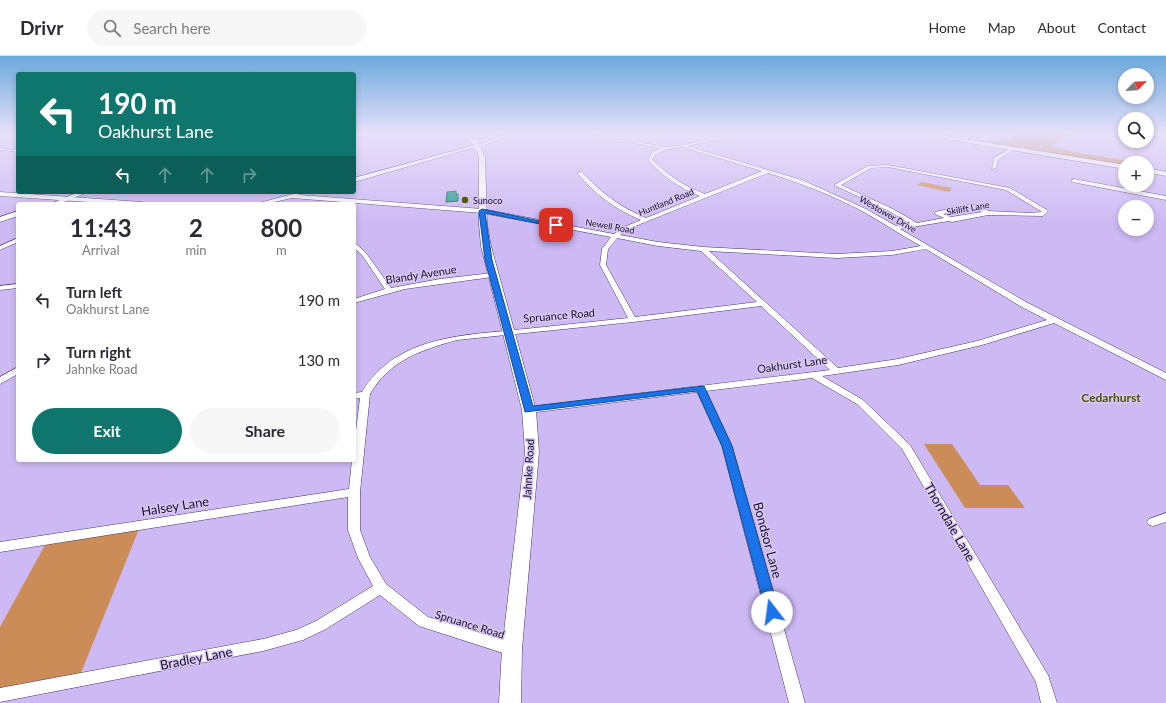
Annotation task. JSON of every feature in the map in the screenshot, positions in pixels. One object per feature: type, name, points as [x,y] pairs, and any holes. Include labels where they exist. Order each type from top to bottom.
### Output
[{"type":"main road","name":"Jahnke Road","points":[[483,164],[483,233],[492,275],[529,410],[532,452],[512,649],[510,703]]},
{"type":"street","points":[[356,179],[411,164]]},
{"type":"street","points":[[655,164],[669,178],[684,188],[705,196]]},
{"type":"street","name":"Westower Drive","points":[[745,164],[800,181],[837,197],[895,228],[1054,320],[1166,377]]},
{"type":"street","name":"Skilift Lane","points":[[857,193],[838,185],[870,167],[878,165],[894,166],[1008,189],[1045,210],[1043,214],[1036,215],[1003,212],[988,213],[895,228]]},
{"type":"street","name":"Huntland Road","points":[[633,320],[603,264],[605,250],[615,236],[626,228],[768,171]]},
{"type":"street","points":[[1154,171],[1166,174]]},
{"type":"street","points":[[580,174],[595,191],[606,200],[646,220]]},
{"type":"street","points":[[1074,181],[1166,198]]},
{"type":"street","points":[[837,197],[857,193],[917,225]]},
{"type":"street","points":[[0,194],[55,201],[79,194]]},
{"type":"street","points":[[55,201],[69,194]]},
{"type":"street","points":[[266,202],[300,194]]},
{"type":"street","name":"Newell Road","points":[[291,196],[482,211],[658,244],[703,248],[837,256],[892,254],[927,247]]},
{"type":"street","points":[[68,198],[117,202]]},
{"type":"street","points":[[952,220],[937,213],[972,206],[988,213]]},
{"type":"street","points":[[0,221],[16,214]]},
{"type":"street","points":[[0,221],[16,217]]},
{"type":"street","points":[[0,248],[16,241]]},
{"type":"street","points":[[356,246],[364,254],[389,290]]},
{"type":"street","points":[[703,248],[835,370]]},
{"type":"street","name":"Blandy Avenue","points":[[356,300],[389,290],[419,283],[492,275]]},
{"type":"street","points":[[0,288],[16,286]]},
{"type":"street","name":"Spruance Road","points":[[512,649],[424,622],[381,588],[364,558],[354,530],[354,492],[365,394],[371,382],[384,369],[403,355],[428,345],[456,338],[633,320],[763,304]]},
{"type":"street","name":"Oakhurst Lane","points":[[529,410],[813,375],[835,370],[917,358],[983,342],[1054,320]]},
{"type":"street","points":[[0,381],[16,371]]},
{"type":"street","name":"Thorndale Lane","points":[[813,375],[860,402],[906,447],[1043,680],[1050,703]]},
{"type":"street","name":"Bondsor Lane","points":[[700,388],[727,446],[797,703]]},
{"type":"street","points":[[356,396],[365,394]]},
{"type":"street","name":"Halsey Lane","points":[[0,547],[354,492]]},
{"type":"street","points":[[1153,522],[1166,517]]},
{"type":"street","name":"Bradley Lane","points":[[0,695],[263,645],[298,636],[321,625],[381,588]]},
{"type":"shaded area","points":[[922,182],[952,188],[949,192],[917,185]]},
{"type":"shaded area","points":[[924,444],[952,444],[980,485],[1008,485],[1025,508],[965,508]]},
{"type":"shaded area","points":[[139,529],[81,673],[0,689],[0,627],[45,545]]},
{"type":"building","points":[[456,191],[456,194],[458,194],[458,201],[446,202],[447,192]]},
{"type":"place","name":"Sunoco","points":[[465,200]]},
{"type":"district","name":"Cedarhurst","points":[[1111,397]]},
{"type":"route","points":[[556,225],[482,211],[483,233],[488,260],[529,410],[700,388],[727,446],[772,612]]}]
